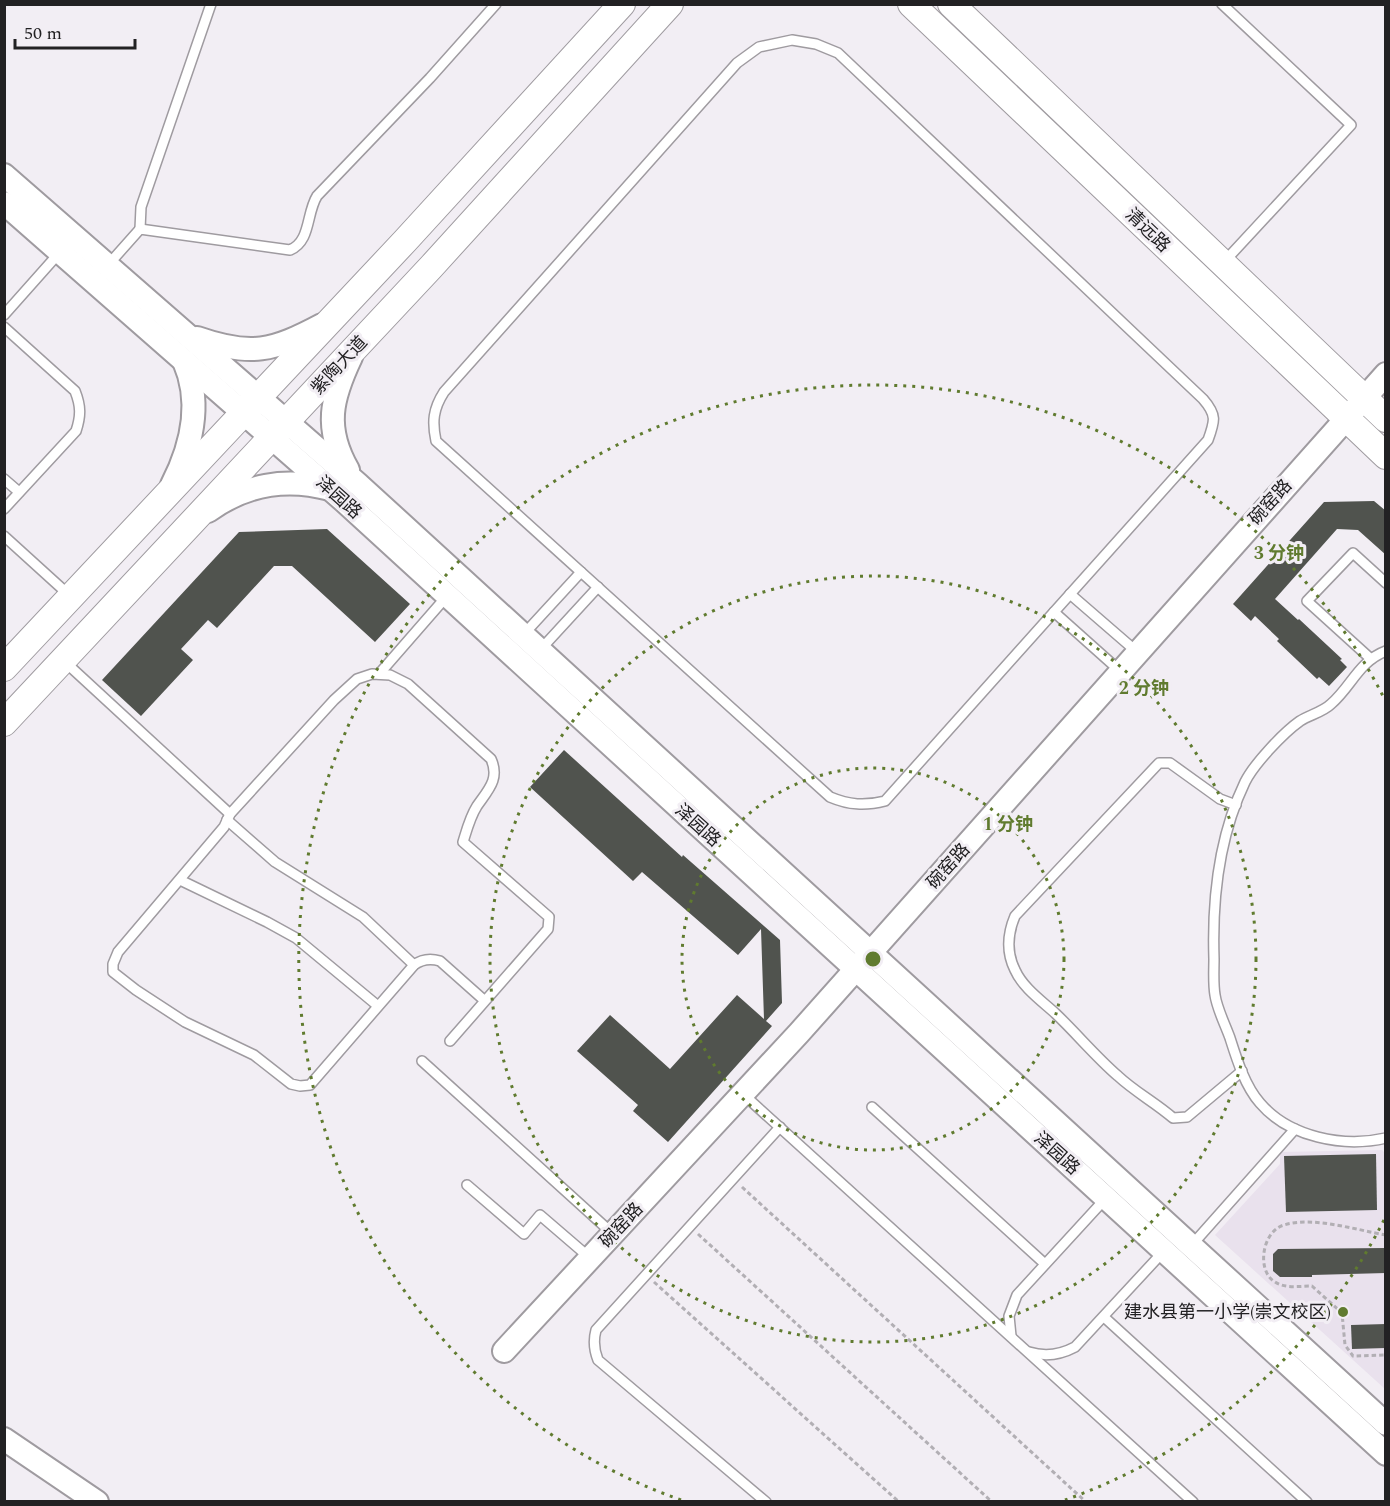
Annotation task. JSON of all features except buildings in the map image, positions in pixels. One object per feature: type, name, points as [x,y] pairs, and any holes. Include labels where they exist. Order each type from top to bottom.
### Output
[{"type":"main road","name":"紫陶大道","points":[[4,668],[329,322],[622,4]]},
{"type":"main road","name":"紫陶大道","points":[[4,723],[356,348],[670,4]]},
{"type":"main road","name":"清远路","points":[[911,4],[1386,456]]},
{"type":"main road","name":"清远路","points":[[951,4],[1386,419]]},
{"type":"street","name":"泽园路","points":[[4,175],[187,334],[251,405]]},
{"type":"street","name":"泽园路","points":[[4,203],[183,360],[251,405],[279,429],[353,479],[540,650],[1106,1198],[1386,1454]]},
{"type":"street","points":[[187,334],[231,348],[256,350],[283,345],[329,322]]},
{"type":"street","points":[[353,479],[336,445],[332,408],[339,381],[356,348]]},
{"type":"street","points":[[166,495],[184,456],[194,422],[194,396],[183,360]]},
{"type":"street","name":"碗窑路","points":[[504,1351],[743,1094],[1386,374]]},
{"type":"street","name":"泽园路","points":[[279,429],[331,489],[447,596],[1191,1246],[1386,1424]]},
{"type":"street","points":[[192,523],[223,501],[252,489],[289,483],[331,489]]},
{"type":"street","points":[[4,1439],[97,1502]]},
{"type":"lane","points":[[108,265],[140,229],[141,207],[211,4]]},
{"type":"lane","points":[[140,229],[290,250],[298,246],[303,240],[310,209],[317,196],[430,78],[496,4]]},
{"type":"lane","points":[[1222,4],[1351,125],[1223,264]]},
{"type":"lane","points":[[792,40],[816,44],[838,53],[1213,410],[1213,425],[1208,440],[885,801],[874,804],[852,804],[830,797],[581,572],[436,441],[433,426],[435,409],[444,392],[737,63],[759,47],[781,41],[792,40]]},
{"type":"lane","points":[[4,315],[60,252]]},
{"type":"lane","points":[[4,327],[75,392],[80,404],[81,418],[76,431],[4,509]]},
{"type":"lane","points":[[4,479],[19,492]]},
{"type":"lane","points":[[4,536],[71,596]]},
{"type":"lane","points":[[1371,659],[1307,601],[1353,553],[1386,583]]},
{"type":"lane","points":[[523,635],[581,572]]},
{"type":"lane","points":[[540,650],[598,587]]},
{"type":"lane","points":[[1070,594],[1137,652]]},
{"type":"lane","points":[[379,674],[447,596]]},
{"type":"lane","points":[[1054,612],[1120,671]]},
{"type":"lane","points":[[1386,651],[1371,659],[1331,705],[1300,721],[1281,737],[1246,779],[1236,805],[1216,878],[1213,933],[1215,996],[1242,1071],[1252,1093],[1259,1102],[1276,1119],[1295,1129],[1317,1136],[1345,1141],[1386,1138]]},
{"type":"lane","points":[[63,661],[275,862],[363,917],[414,965]]},
{"type":"lane","points":[[450,1041],[548,929],[549,917],[463,842],[469,821],[494,780],[494,766],[490,759],[408,684],[390,675],[379,674],[357,679],[334,700],[229,817],[180,880],[118,952],[113,964],[113,972],[160,1006],[212,1035],[241,1047],[272,1067],[291,1084],[300,1086],[310,1085],[414,965],[424,959],[440,961],[485,1000]]},
{"type":"lane","points":[[1236,805],[1220,799],[1170,763],[1160,763],[1015,916],[1008,945],[1012,963],[1020,980],[1118,1077],[1173,1118],[1186,1117],[1242,1071]]},
{"type":"lane","points":[[180,880],[296,938],[378,1006]]},
{"type":"lane","points":[[422,1061],[613,1234]]},
{"type":"lane","points":[[743,1094],[1193,1502]]},
{"type":"lane","points":[[872,1107],[1045,1264]]},
{"type":"lane","points":[[766,1502],[598,1360],[594,1346],[596,1330],[780,1127]]},
{"type":"lane","points":[[1191,1246],[1295,1129]]},
{"type":"lane","points":[[467,1185],[524,1234],[540,1215],[590,1258]]},
{"type":"lane","points":[[1011,1337],[1009,1316],[1017,1295],[1106,1198]]},
{"type":"lane","points":[[1027,1351],[1046,1355],[1066,1352],[1075,1347],[1164,1251]]},
{"type":"lane","points":[[1104,1317],[1307,1502]]},
{"type":"path","points":[[733,1179],[1086,1502]]},
{"type":"path","points":[[1386,1235],[1322,1223],[1285,1224],[1274,1230],[1269,1238],[1263,1260],[1266,1273],[1274,1282],[1288,1287],[1312,1286],[1342,1313],[1345,1345],[1353,1356],[1386,1355]]},
{"type":"path","points":[[690,1226],[992,1502]]},
{"type":"path","points":[[646,1275],[899,1502]]},
{"type":"shaded area","name":"建水县第一小学(崇文校区)","points":[[1382,1150],[1385,1153],[1385,1389],[1215,1235],[1280,1164],[1280,1152]]},
{"type":"place","name":"建水县第一小学(崇文校区)","points":[[1343,1312]]}]
